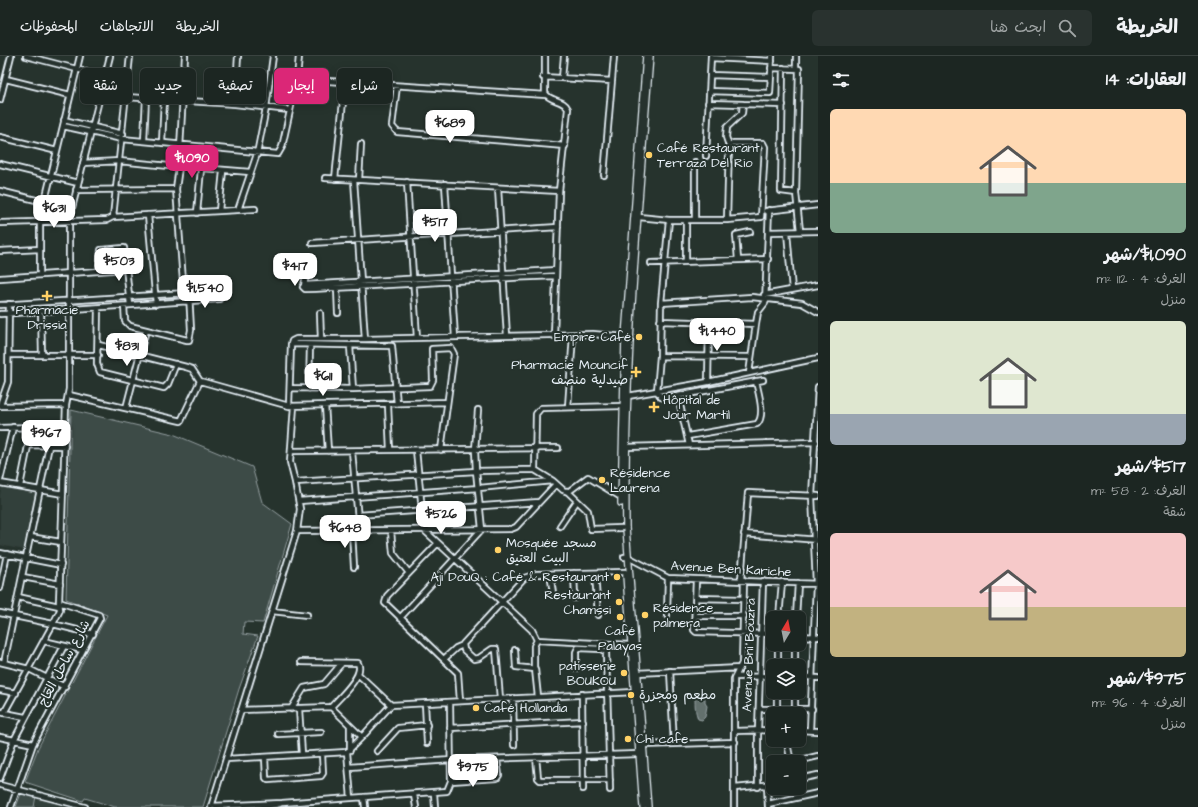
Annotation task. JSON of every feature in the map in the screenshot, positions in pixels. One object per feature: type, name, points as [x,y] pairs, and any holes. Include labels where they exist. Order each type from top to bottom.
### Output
[{"type":"street","points":[[0,100],[11,56]]},
{"type":"street","points":[[26,56],[80,71]]},
{"type":"street","points":[[40,275],[40,221],[80,56]]},
{"type":"street","points":[[107,68],[110,56]]},
{"type":"street","points":[[129,68],[130,56]]},
{"type":"street","points":[[184,68],[185,56]]},
{"type":"street","points":[[237,68],[238,56]]},
{"type":"street","points":[[238,210],[257,154],[274,56]]},
{"type":"street","points":[[298,68],[299,56]]},
{"type":"street","points":[[545,56],[543,77],[546,95]]},
{"type":"street","points":[[562,78],[564,56]]},
{"type":"street","points":[[604,175],[614,56]]},
{"type":"street","points":[[646,56],[625,337],[621,497],[622,528],[637,673],[648,807]]},
{"type":"street","points":[[643,807],[625,572],[626,447],[629,337],[650,56]]},
{"type":"street","points":[[796,56],[796,68],[799,69],[796,193],[800,231]]},
{"type":"street","points":[[706,156],[708,103],[711,57],[772,59],[771,91],[768,93],[709,91]]},
{"type":"street","points":[[771,68],[796,68]]},
{"type":"street","points":[[783,68],[781,191],[796,193]]},
{"type":"street","points":[[710,75],[771,77]]},
{"type":"street","points":[[543,77],[612,81]]},
{"type":"street","points":[[6,79],[70,95]]},
{"type":"street","points":[[392,86],[546,95],[567,106],[565,146],[559,191],[554,336]]},
{"type":"street","points":[[397,86],[392,126],[397,132],[565,146]]},
{"type":"street","points":[[708,103],[783,105]]},
{"type":"street","points":[[25,717],[2,713],[16,693],[60,610],[64,446],[66,405],[69,396],[69,220],[98,104]]},
{"type":"street","points":[[113,217],[125,104]]},
{"type":"street","points":[[144,141],[146,104]]},
{"type":"street","points":[[162,143],[164,104]]},
{"type":"street","points":[[182,104],[179,168],[176,189],[176,214],[184,294]]},
{"type":"street","points":[[235,104],[289,110]]},
{"type":"street","points":[[63,126],[122,139],[274,155],[280,152],[291,104]]},
{"type":"street","points":[[335,179],[343,104]]},
{"type":"street","points":[[727,220],[729,146],[726,137],[727,127],[742,113],[743,104]]},
{"type":"street","points":[[64,120],[122,134]]},
{"type":"street","points":[[0,137],[57,151]]},
{"type":"street","points":[[639,217],[669,220],[727,220],[760,218],[763,211],[764,145],[762,143],[734,143],[729,146]]},
{"type":"street","points":[[361,144],[357,180],[358,240],[365,339]]},
{"type":"street","points":[[197,212],[203,147]]},
{"type":"street","points":[[83,163],[119,161],[179,168]]},
{"type":"street","points":[[695,162],[695,220]]},
{"type":"street","points":[[0,164],[78,183]]},
{"type":"street","points":[[201,168],[223,171],[250,172]]},
{"type":"street","points":[[219,211],[223,171]]},
{"type":"street","points":[[325,178],[559,191]]},
{"type":"street","points":[[407,182],[417,338]]},
{"type":"street","points":[[445,184],[455,337]]},
{"type":"street","points":[[498,188],[507,336]]},
{"type":"street","points":[[76,190],[176,189]]},
{"type":"street","points":[[0,191],[44,202]]},
{"type":"street","points":[[763,211],[818,205]]},
{"type":"street","points":[[0,223],[106,220],[113,217],[255,210]]},
{"type":"street","points":[[749,373],[758,312],[765,303],[764,297],[768,259],[769,210]]},
{"type":"street","points":[[148,215],[156,304]]},
{"type":"street","points":[[669,220],[661,303],[660,356],[657,391],[664,398],[763,380]]},
{"type":"street","points":[[686,220],[686,261]]},
{"type":"street","points":[[312,243],[558,227]]},
{"type":"street","points":[[768,232],[818,231]]},
{"type":"street","points":[[738,260],[736,235],[750,232]]},
{"type":"street","points":[[787,232],[792,290]]},
{"type":"street","points":[[98,271],[101,250],[121,247],[124,250],[130,306]]},
{"type":"street","points":[[0,251],[40,249]]},
{"type":"street","points":[[651,263],[768,259]]},
{"type":"street","points":[[304,286],[307,267]]},
{"type":"street","points":[[0,278],[126,269]]},
{"type":"street","points":[[304,286],[413,284],[504,272],[556,270]]},
{"type":"street","points":[[304,286],[305,289],[337,288],[413,278],[504,278],[556,276]]},
{"type":"street","points":[[764,297],[818,285]]},
{"type":"street","points":[[337,288],[338,313]]},
{"type":"street","points":[[0,305],[184,294],[218,290]]},
{"type":"street","points":[[124,306],[126,324],[184,340],[190,340],[190,293]]},
{"type":"street","points":[[661,303],[764,297],[802,303],[818,312]]},
{"type":"street","points":[[0,314],[219,299]]},
{"type":"street","points":[[9,304],[10,355],[8,382],[0,405],[66,405]]},
{"type":"street","points":[[98,308],[98,368],[100,372],[165,388],[176,364]]},
{"type":"street","points":[[41,311],[42,355]]},
{"type":"street","points":[[320,313],[321,339]]},
{"type":"street","points":[[660,321],[756,324]]},
{"type":"street","points":[[708,382],[709,322]]},
{"type":"street","points":[[126,408],[146,330]]},
{"type":"street","points":[[450,702],[451,781],[447,791],[282,803],[211,806],[297,531],[300,516],[299,501],[290,467],[290,388],[292,341],[296,339],[607,334],[625,337]]},
{"type":"street","points":[[568,407],[573,335]]},
{"type":"street","points":[[292,344],[392,346],[397,404]]},
{"type":"street","points":[[99,345],[176,364],[192,370],[200,381],[291,406],[388,405],[447,402]]},
{"type":"street","points":[[309,389],[310,345]]},
{"type":"street","points":[[350,346],[353,389]]},
{"type":"street","points":[[290,388],[396,389],[431,385],[433,380],[432,349],[449,348],[453,350],[454,354],[441,450]]},
{"type":"street","points":[[10,355],[98,355]]},
{"type":"street","points":[[660,356],[751,357]]},
{"type":"street","points":[[628,396],[708,382],[818,358]]},
{"type":"street","points":[[69,396],[182,420],[200,381]]},
{"type":"street","points":[[688,436],[756,424],[759,421],[761,413],[756,381]]},
{"type":"street","points":[[810,730],[816,677],[817,584],[816,540],[812,496],[817,448],[818,387]]},
{"type":"street","points":[[678,396],[689,445]]},
{"type":"street","points":[[325,405],[328,451]]},
{"type":"street","points":[[388,405],[390,450]]},
{"type":"street","points":[[535,470],[536,414],[538,410],[541,408],[623,406]]},
{"type":"street","points":[[400,618],[482,529],[475,450],[478,410]]},
{"type":"street","points":[[20,486],[32,426]]},
{"type":"street","points":[[0,428],[65,426]]},
{"type":"street","points":[[13,427],[0,482],[39,491],[63,494]]},
{"type":"street","points":[[699,435],[700,445]]},
{"type":"street","points":[[626,447],[816,442]]},
{"type":"street","points":[[29,445],[64,446]]},
{"type":"street","points":[[49,446],[23,577],[2,663],[29,669],[65,687]]},
{"type":"street","points":[[291,451],[558,448]]},
{"type":"street","points":[[416,450],[420,474],[424,530],[532,630],[537,640]]},
{"type":"street","points":[[352,451],[356,477],[359,531]]},
{"type":"street","points":[[295,482],[356,477],[476,471],[535,470],[567,491],[588,511],[591,529],[622,528]]},
{"type":"street","points":[[567,491],[571,491],[588,477],[621,497]]},
{"type":"street","points":[[299,501],[554,482]]},
{"type":"street","points":[[297,531],[507,530],[514,528],[539,502],[554,482]]},
{"type":"street","points":[[734,807],[735,677],[742,663],[744,616],[742,580],[747,494],[750,492],[818,496]]},
{"type":"street","points":[[560,526],[577,501]]},
{"type":"street","points":[[358,515],[539,502]]},
{"type":"street","points":[[352,531],[354,567]]},
{"type":"street","points":[[391,531],[393,553],[409,573]]},
{"type":"street","points":[[744,534],[816,540]]},
{"type":"street","points":[[30,537],[61,542]]},
{"type":"street","points":[[438,542],[385,600],[385,604],[444,659],[459,676],[460,701]]},
{"type":"street","points":[[0,553],[61,565]]},
{"type":"street","points":[[0,588],[7,554]]},
{"type":"street","name":"Avenue Ben Kariche","points":[[626,557],[668,578],[817,584]]},
{"type":"street","points":[[444,659],[456,648],[463,645],[524,578],[532,575],[625,572]]},
{"type":"street","points":[[574,573],[575,598]]},
{"type":"street","points":[[595,573],[598,615]]},
{"type":"street","points":[[550,574],[553,593]]},
{"type":"street","points":[[23,577],[60,584]]},
{"type":"street","points":[[667,615],[668,578]]},
{"type":"street","points":[[696,580],[694,630],[696,632],[766,634]]},
{"type":"street","name":"Avenue Bni Bouzra","points":[[758,787],[758,709],[762,581]]},
{"type":"street","points":[[780,611],[782,582]]},
{"type":"street","points":[[796,611],[798,583]]},
{"type":"street","points":[[18,597],[59,604]]},
{"type":"street","points":[[696,598],[743,599]]},
{"type":"street","name":"شارع ساحل العاج","points":[[11,807],[33,744],[65,687],[82,650],[93,634],[100,618],[99,615],[59,604]]},
{"type":"street","points":[[272,611],[308,615]]},
{"type":"street","points":[[0,613],[93,634]]},
{"type":"street","points":[[695,616],[744,616]]},
{"type":"street","points":[[806,636],[816,637]]},
{"type":"street","points":[[537,640],[630,645]]},
{"type":"street","points":[[537,640],[534,646],[534,668],[538,696]]},
{"type":"street","points":[[44,641],[82,650]]},
{"type":"street","points":[[463,645],[464,650],[474,659],[479,658],[492,649],[496,649],[500,699]]},
{"type":"street","points":[[0,778],[2,763],[25,717],[48,678],[64,646]]},
{"type":"street","points":[[576,668],[576,652],[578,648],[605,650],[610,790]]},
{"type":"street","points":[[515,650],[516,667],[534,668]]},
{"type":"street","points":[[241,710],[331,707],[359,675],[360,668],[358,663],[301,662]]},
{"type":"street","points":[[291,709],[304,688],[324,684],[342,663]]},
{"type":"street","points":[[637,673],[740,668]]},
{"type":"street","points":[[670,671],[674,744]]},
{"type":"street","points":[[359,675],[391,704],[634,692]]},
{"type":"street","points":[[735,677],[766,676]]},
{"type":"street","points":[[806,676],[816,677]]},
{"type":"street","points":[[0,690],[16,693]]},
{"type":"street","points":[[582,694],[582,780],[584,789]]},
{"type":"street","points":[[513,698],[514,745]]},
{"type":"street","points":[[425,703],[427,742]]},
{"type":"street","points":[[226,759],[322,754],[349,751],[391,704]]},
{"type":"street","points":[[331,707],[362,737]]},
{"type":"street","points":[[299,709],[302,754]]},
{"type":"street","points":[[758,709],[766,710]]},
{"type":"street","points":[[806,709],[812,709]]},
{"type":"street","points":[[450,728],[583,721]]},
{"type":"street","points":[[378,751],[398,728],[426,725]]},
{"type":"street","points":[[350,726],[349,768],[351,798]]},
{"type":"street","points":[[735,730],[766,730]]},
{"type":"street","points":[[806,730],[818,731]]},
{"type":"street","points":[[278,734],[321,732]]},
{"type":"street","points":[[0,736],[33,744]]},
{"type":"street","points":[[643,745],[735,742]]},
{"type":"street","points":[[265,757],[266,778],[268,780],[321,776],[323,773],[322,754]]},
{"type":"street","points":[[349,768],[451,760],[497,760],[638,754]]},
{"type":"street","points":[[806,759],[818,756]]},
{"type":"street","points":[[536,758],[538,778],[540,780],[610,780]]},
{"type":"street","points":[[451,781],[497,778],[497,760]]},
{"type":"street","points":[[806,778],[818,775]]},
{"type":"street","points":[[0,785],[17,788],[85,807]]},
{"type":"street","points":[[734,788],[766,786]]},
{"type":"street","points":[[434,793],[435,807]]},
{"type":"street","points":[[767,795],[768,805],[818,793]]},
{"type":"street","points":[[414,794],[416,807]]},
{"type":"street","points":[[364,797],[366,807]]},
{"type":"street","points":[[262,807],[274,806],[282,803]]},
{"type":"shaded area","points":[[71,410],[173,434],[252,467],[262,502],[292,524],[263,623],[244,622],[243,634],[258,636],[239,689],[203,807],[115,807],[85,798],[83,801],[25,782],[38,748],[107,615],[66,599]]},
{"type":"shaded area","points":[[2,486],[36,493],[24,550],[0,545],[0,494]]},
{"type":"shaded area","points":[[699,694],[705,697],[705,703],[707,706],[705,717],[702,720],[698,719],[695,708],[695,697]]},
{"type":"shaded area","points":[[22,791],[36,796],[34,807],[16,807]]},
{"type":"shaded area","points":[[38,797],[73,807],[34,807]]},
{"type":"place","name":"Café Restaurant Terraza Del Rio","points":[[649,155]]},
{"type":"place","name":"Pharmacie Drissia","points":[[47,296]]},
{"type":"place","name":"Empire Café","points":[[639,337]]},
{"type":"place","name":"Pharmacie Mouncif صيدلية منصف","points":[[636,372]]},
{"type":"place","name":"Hôpital de Jour Martil","points":[[654,407]]},
{"type":"place","name":"Résidence Laurena","points":[[602,480]]},
{"type":"place","name":"Mosquée مسجد البيت العتيق","points":[[498,550]]},
{"type":"place","name":"Aji DouQ : Café & Restaurant","points":[[617,577]]},
{"type":"place","name":"Restaurant Chamssi","points":[[619,602]]},
{"type":"place","name":"Résidence palmera","points":[[645,615]]},
{"type":"place","name":"Café Palayas","points":[[620,617]]},
{"type":"place","name":"patisserie BOUKOU","points":[[624,673]]},
{"type":"place","name":"مطعم ومجزرة","points":[[631,695]]},
{"type":"place","name":"Café Hollandia","points":[[476,708]]},
{"type":"place","name":"Chi cafe","points":[[628,739]]}]
